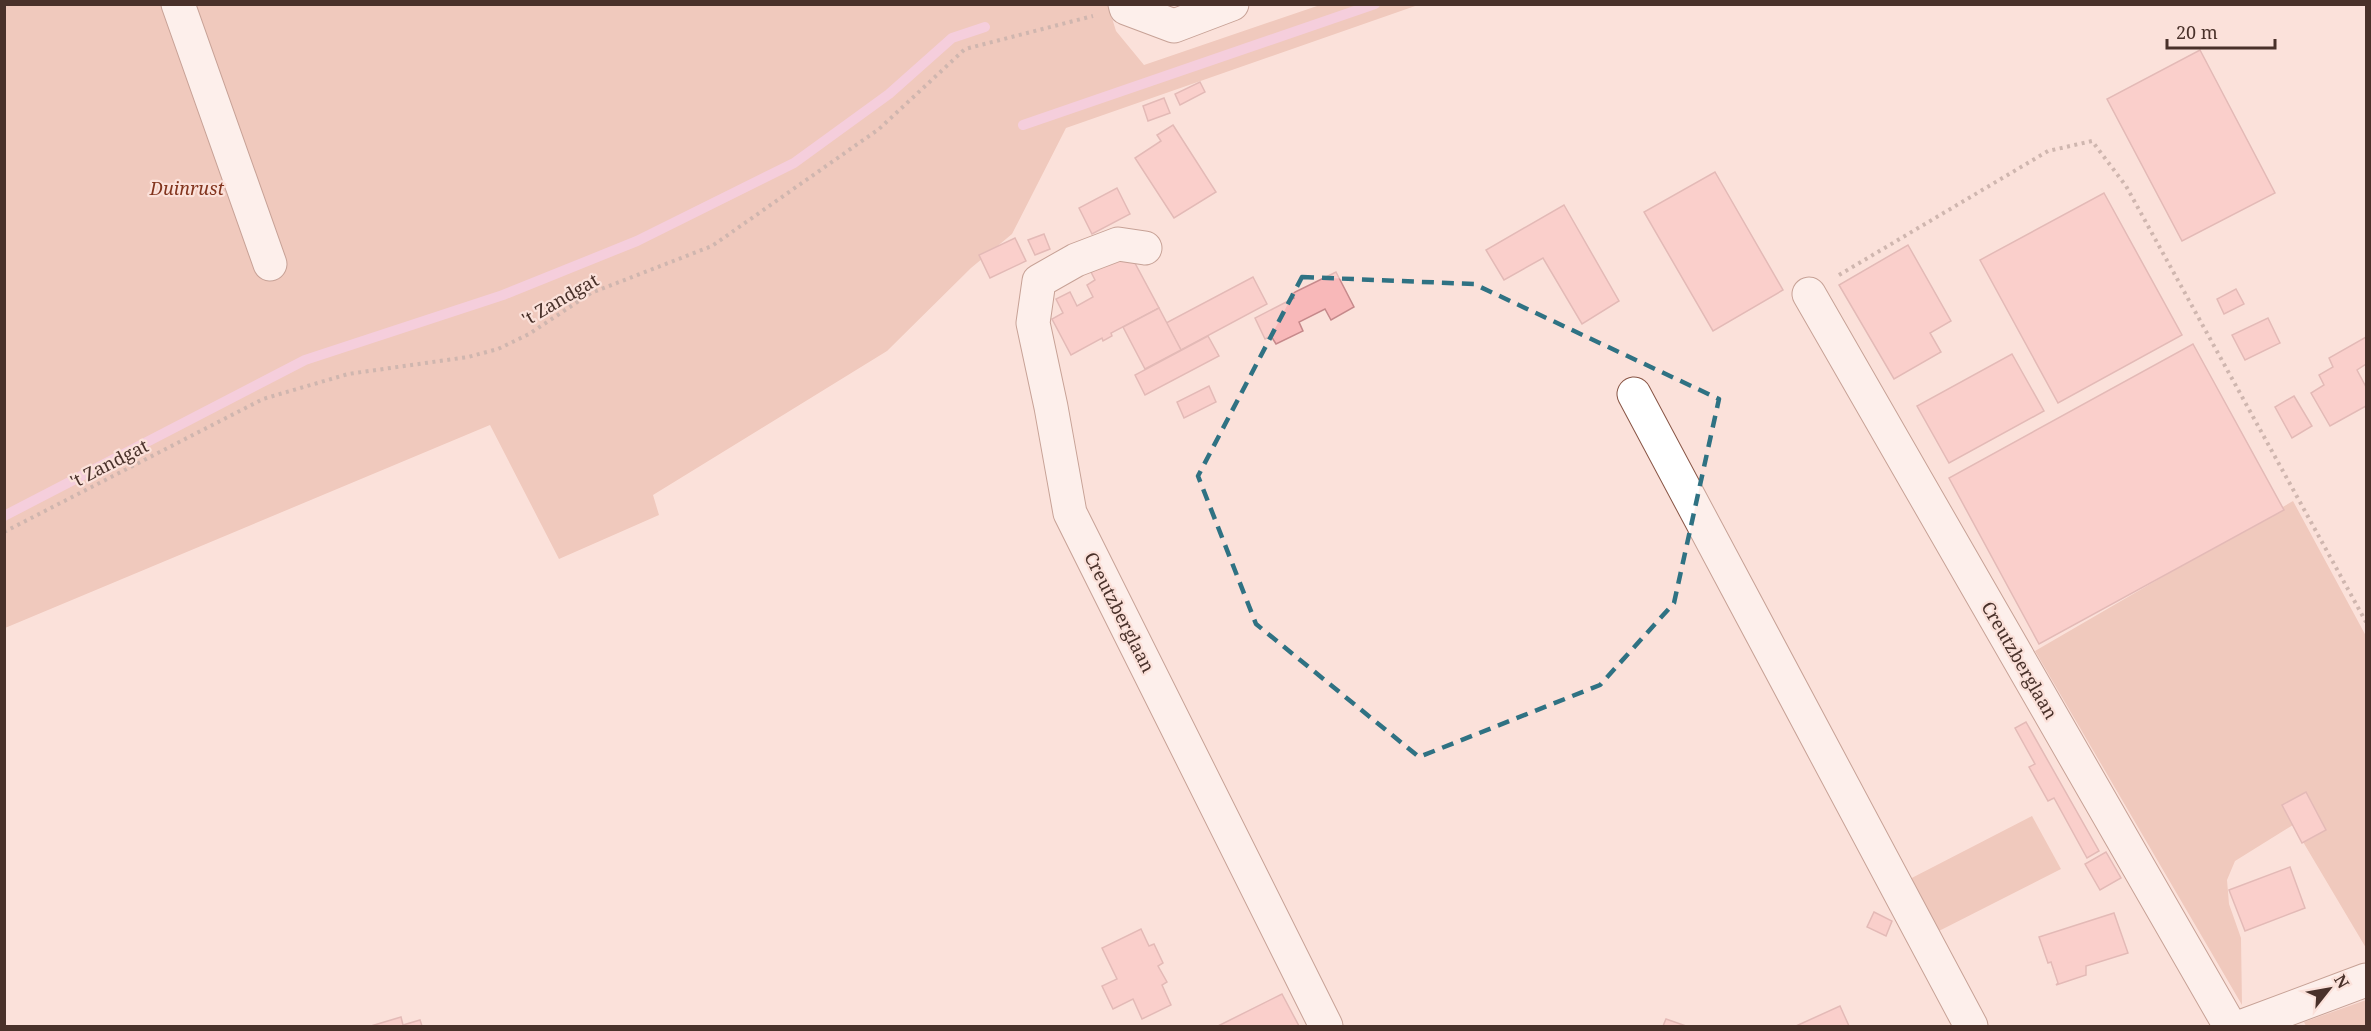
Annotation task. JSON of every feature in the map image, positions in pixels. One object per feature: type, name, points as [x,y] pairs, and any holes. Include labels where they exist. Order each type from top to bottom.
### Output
[{"type":"street","points":[[178,4],[270,264]]},
{"type":"street","points":[[1126,6],[1174,26],[1232,4]]},
{"type":"street","name":"Creutzberglaan","points":[[1146,248],[1118,244],[1076,260],[1039,281],[1033,323],[1070,513],[1326,1026]]},
{"type":"street","name":"Creutzberglaan","points":[[1809,294],[2230,1026]]},
{"type":"street","points":[[1635,394],[1971,1026]]},
{"type":"street","points":[[2243,1026],[2367,980]]},
{"type":"path","name":"'t Zandgat","points":[[4,532],[262,399],[348,374],[468,357],[498,349],[529,334],[591,293],[712,246],[879,129],[965,50],[1126,6]]},
{"type":"path","points":[[1809,294],[2048,151],[2092,141],[2126,186],[2367,622]]},
{"type":"highlighted area","points":[[1302,277],[1474,284],[1719,399],[1674,603],[1600,685],[1419,757],[1256,624],[1198,476]]},
{"type":"green space","name":"Duinrust","points":[[5,5],[1108,5],[1116,31],[1144,65],[1320,5],[1418,5],[1066,128],[1012,234],[971,268],[887,351],[653,495],[659,515],[559,559],[490,425],[5,628]]},
{"type":"green space","points":[[2293,501],[2366,636],[2366,948],[2293,825],[2235,861],[2227,880],[2229,904],[2241,938],[2242,1005],[2035,651]]},
{"type":"green space","points":[[2032,816],[2061,869],[1933,934],[1902,883]]},
{"type":"green space","points":[[2366,1000],[2366,1026],[2306,1026],[2304,1022]]},
{"type":"building","points":[[2200,50],[2275,193],[2182,241],[2107,99]]},
{"type":"building","points":[[1200,82],[1205,92],[1180,105],[1175,94]]},
{"type":"building","points":[[1164,98],[1170,113],[1148,121],[1143,106]]},
{"type":"building","points":[[1173,125],[1216,192],[1174,218],[1135,158],[1161,141],[1157,135]]},
{"type":"building","points":[[1715,172],[1783,290],[1713,331],[1644,212]]},
{"type":"building","points":[[1117,188],[1130,214],[1092,234],[1079,208]]},
{"type":"building","points":[[2104,193],[2182,335],[2058,403],[1980,260]]},
{"type":"building","points":[[1564,205],[1619,301],[1582,324],[1543,258],[1504,280],[1486,250]]},
{"type":"building","points":[[1044,234],[1050,249],[1035,255],[1028,240]]},
{"type":"building","points":[[1015,238],[1026,261],[990,278],[979,255]]},
{"type":"building","points":[[1908,245],[1951,321],[1930,333],[1941,352],[1894,379],[1839,285]]},
{"type":"building","points":[[1129,252],[1159,308],[1111,333],[1112,336],[1103,341],[1102,338],[1071,355],[1052,319],[1063,313],[1056,299],[1070,292],[1077,306],[1093,297],[1087,285],[1095,280],[1091,272]]},
{"type":"building","points":[[1336,272],[1354,307],[1331,320],[1325,309],[1299,322],[1303,331],[1276,344],[1271,336],[1265,339],[1255,318],[1294,298],[1291,294]]},
{"type":"building","points":[[1253,277],[1267,304],[1181,350],[1166,323]]},
{"type":"building","points":[[2236,289],[2244,304],[2224,314],[2217,299]]},
{"type":"building","points":[[1159,308],[1181,350],[1145,369],[1123,327]]},
{"type":"building","points":[[2268,318],[2280,343],[2245,360],[2232,335]]},
{"type":"building","points":[[1208,336],[1219,356],[1145,395],[1135,375]]},
{"type":"building","points":[[2366,337],[2366,364],[2357,370],[2366,387],[2366,406],[2330,426],[2311,393],[2324,385],[2319,375],[2333,367],[2329,358]]},
{"type":"building","points":[[2193,344],[2284,510],[2039,644],[1949,478]]},
{"type":"building","points":[[2012,354],[2044,411],[1949,463],[1917,406]]},
{"type":"building","points":[[1209,386],[1216,402],[1184,418],[1177,402]]},
{"type":"building","points":[[2294,396],[2312,426],[2292,438],[2275,407]]},
{"type":"building","points":[[2026,722],[2099,851],[2087,858],[2054,798],[2048,801],[2029,767],[2035,764],[2015,728]]},
{"type":"building","points":[[2306,792],[2326,830],[2302,843],[2282,805]]},
{"type":"building","points":[[2106,852],[2121,878],[2100,890],[2085,864]]},
{"type":"building","points":[[2290,867],[2305,908],[2245,931],[2229,890]]},
{"type":"building","points":[[1874,912],[1892,921],[1886,936],[1867,927]]},
{"type":"building","points":[[2114,913],[2128,953],[2086,966],[2086,975],[2056,985],[2058,983],[2051,962],[2048,963],[2039,937]]},
{"type":"building","points":[[1141,929],[1149,946],[1154,944],[1163,963],[1158,966],[1167,982],[1162,985],[1171,1005],[1142,1019],[1133,999],[1113,1009],[1102,986],[1117,979],[1102,948]]},
{"type":"building","points":[[1282,994],[1299,1026],[1218,1026]]},
{"type":"building","points":[[1840,1006],[1849,1026],[1796,1026]]},
{"type":"building","points":[[401,1017],[403,1025],[420,1020],[422,1026],[371,1026]]},
{"type":"building","points":[[1666,1019],[1686,1026],[1663,1026]]},
{"type":"waterway","points":[[1023,125],[1375,4]]},
{"type":"waterway","points":[[4,516],[305,360],[503,295],[637,241],[794,163],[889,94],[952,38],[985,27]]}]
